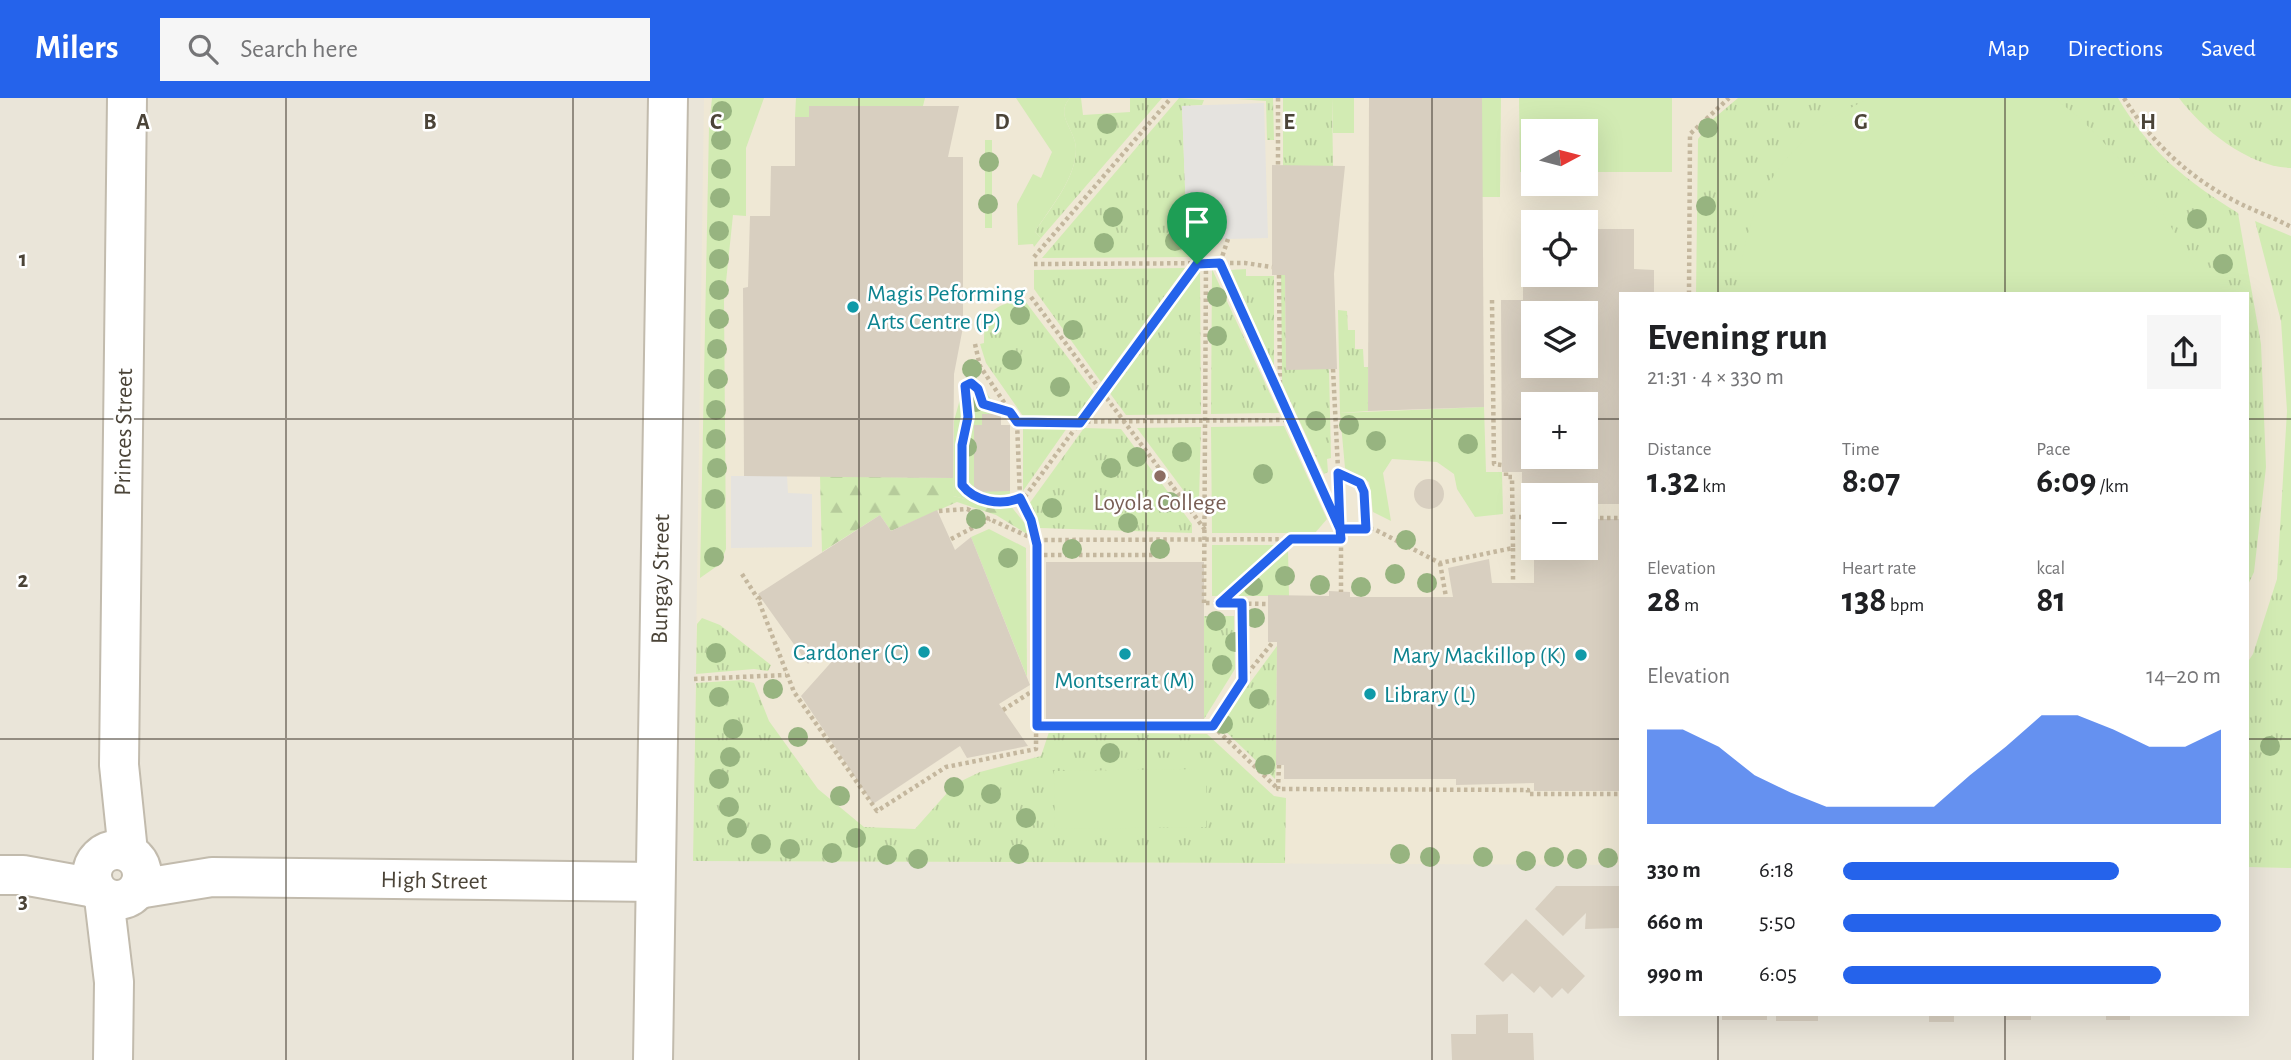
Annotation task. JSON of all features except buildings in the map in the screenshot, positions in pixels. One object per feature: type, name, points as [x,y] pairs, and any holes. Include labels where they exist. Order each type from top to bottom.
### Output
[{"type":"street","name":"Princes Street","points":[[113,1060],[127,98]]},
{"type":"street","name":"Bungay Street","points":[[653,1060],[668,98]]},
{"type":"street","name":"High Street","points":[[11,875],[655,882]]},
{"type":"path","points":[[1034,257],[1171,98]]},
{"type":"path","points":[[1278,98],[1278,166]]},
{"type":"path","points":[[1689,292],[1690,134],[1729,98]]},
{"type":"path","points":[[2124,98],[2136,118],[2161,147],[2199,180],[2291,227]]},
{"type":"path","points":[[1228,239],[1220,263],[1340,529]]},
{"type":"path","points":[[1206,263],[1205,603],[1268,604]]},
{"type":"path","points":[[1034,264],[1220,263],[1272,267]]},
{"type":"path","points":[[1010,412],[983,404],[974,385],[968,383],[965,386],[968,417],[962,437],[961,480],[967,491],[989,501],[1004,503],[1021,500],[1197,264]]},
{"type":"path","points":[[1279,275],[1280,394]]},
{"type":"path","points":[[1031,296],[1206,531]]},
{"type":"path","points":[[1492,300],[1494,464],[1502,465]]},
{"type":"path","points":[[742,574],[759,598],[794,692],[877,811],[946,766],[1036,749],[1036,540],[1031,520],[1021,500],[1017,422],[980,366],[975,344]]},
{"type":"path","points":[[1333,369],[1341,592]]},
{"type":"path","points":[[1017,422],[1292,420]]},
{"type":"path","points":[[1506,472],[1506,477],[1512,477],[1513,583]]},
{"type":"path","points":[[1338,473],[1360,483],[1364,492],[1366,529]]},
{"type":"path","points":[[939,512],[967,509],[1036,540],[1341,539]]},
{"type":"path","points":[[1512,517],[1521,517]]},
{"type":"path","points":[[1598,518],[1619,518]]},
{"type":"path","points":[[951,539],[991,519]]},
{"type":"path","points":[[1340,529],[1374,529],[1440,562],[1513,548]]},
{"type":"path","points":[[1220,603],[1291,539]]},
{"type":"path","points":[[1037,555],[1165,555]]},
{"type":"path","points":[[1440,562],[1446,597]]},
{"type":"path","points":[[1242,603],[1243,680]]},
{"type":"path","points":[[1213,726],[1243,680],[1273,642]]},
{"type":"path","points":[[686,680],[787,675]]},
{"type":"path","points":[[1003,710],[1031,692],[1046,692]]},
{"type":"path","points":[[1168,726],[1169,719]]},
{"type":"path","points":[[1037,726],[1213,726],[1278,789],[1528,790],[1528,794],[1619,794]]},
{"type":"path","points":[[1278,789],[1279,765]]},
{"type":"shaded area","points":[[0,98],[2291,98],[2291,1060],[0,1060]]},
{"type":"shaded area","name":"Loyola College","points":[[704,98],[2291,98],[2291,868],[2249,867],[2249,292],[1619,292],[1619,865],[693,861]]},
{"type":"shaded area","points":[[1264,103],[1268,238],[1187,240],[1182,106]]},
{"type":"shaded area","points":[[731,476],[787,476],[788,493],[812,494],[812,547],[731,548]]},
{"type":"green space","points":[[712,98],[764,98],[746,148],[746,216],[733,215],[724,301],[726,549],[720,564],[700,578],[709,127]]},
{"type":"green space","points":[[796,98],[925,98],[923,106],[809,106],[809,117],[795,117]]},
{"type":"green space","points":[[1016,98],[1070,98],[1064,110],[1075,142],[1075,160],[1067,182],[1035,232],[1041,238],[1034,247],[1033,244],[1018,245],[1017,204],[1033,174],[1041,178],[1052,152]]},
{"type":"green space","points":[[1070,98],[1081,98],[1083,115],[1130,112],[1130,98],[1162,98],[1041,238],[1035,232],[1061,193],[1075,160],[1075,142],[1064,110]]},
{"type":"green space","points":[[1179,98],[1204,100],[1202,105],[1182,106],[1187,240],[1200,257],[1042,258]]},
{"type":"green space","points":[[1273,98],[1274,140],[1267,140],[1266,101],[1237,99]]},
{"type":"green space","points":[[1283,98],[1332,98],[1333,166],[1283,166]]},
{"type":"green space","points":[[1332,98],[1354,98],[1354,133],[1333,133]]},
{"type":"green space","points":[[1482,98],[1501,98],[1500,197],[1482,197]]},
{"type":"green space","points":[[1519,98],[1672,98],[1672,172],[1598,172],[1598,119],[1521,119],[1520,172]]},
{"type":"green space","points":[[1738,98],[2118,98],[2143,134],[2170,163],[2185,177],[2238,213],[2261,344],[2266,467],[2254,572],[2249,583],[2249,292],[1696,292],[1698,139],[1712,120]]},
{"type":"green space","points":[[1870,98],[2054,98],[2080,118],[2131,171],[2167,220],[2209,292],[1738,292],[1749,229],[1774,175],[1814,132]]},
{"type":"green space","points":[[2179,98],[2291,98],[2291,168],[2259,161],[2228,145]]},
{"type":"green space","points":[[985,140],[992,140],[992,228],[985,228]]},
{"type":"green space","points":[[2255,221],[2291,236],[2291,868],[2249,867],[2249,660],[2277,579],[2287,411],[2281,321]]},
{"type":"green space","points":[[1185,268],[1101,382],[1034,289],[1034,270]]},
{"type":"green space","points":[[1200,269],[1201,414],[1126,415],[1109,392]]},
{"type":"green space","points":[[1212,269],[1279,413],[1211,414]]},
{"type":"green space","points":[[1246,269],[1246,276],[1274,276],[1274,368],[1230,270]]},
{"type":"green space","points":[[1281,275],[1285,275],[1286,369],[1329,369],[1331,458],[1327,459],[1328,472],[1324,474],[1282,383]]},
{"type":"green space","points":[[1013,297],[1022,297],[1094,392],[1077,416],[1023,416],[986,363],[980,344],[984,343],[989,315],[998,307],[1013,302]]},
{"type":"green space","points":[[1338,310],[1347,311],[1348,330],[1355,330],[1355,349],[1363,349],[1364,367],[1368,367],[1368,411],[1340,413]]},
{"type":"green space","points":[[975,376],[1001,414],[983,414],[982,425],[974,425],[974,491],[1010,491],[1010,505],[996,506],[953,496],[954,421],[966,377]]},
{"type":"green space","points":[[1484,407],[1486,472],[1502,472],[1503,514],[1475,517],[1457,489],[1454,474],[1437,462],[1392,459],[1383,473],[1391,521],[1373,512],[1369,482],[1345,468],[1340,413]]},
{"type":"green space","points":[[1284,426],[1327,519],[1315,533],[1212,533],[1211,427]]},
{"type":"green space","points":[[1201,427],[1199,502],[1195,506],[1137,428]]},
{"type":"green space","points":[[1067,428],[1023,491],[1023,429]]},
{"type":"green space","points":[[1084,428],[1121,429],[1192,524],[1192,533],[1040,528],[1029,504]]},
{"type":"green space","points":[[820,476],[953,478],[953,496],[996,506],[1010,505],[1027,526],[1030,536],[996,515],[957,502],[891,531],[880,515],[822,552]]},
{"type":"green space","points":[[989,529],[1026,548],[1027,677],[971,537]]},
{"type":"green space","points":[[1212,545],[1276,545],[1218,596],[1212,596]]},
{"type":"green space","points":[[1288,549],[1289,596],[1234,596]]},
{"type":"green space","points":[[1204,616],[1234,616],[1235,669],[1204,719]]},
{"type":"green space","points":[[702,618],[720,625],[771,665],[768,671],[754,669],[696,674],[697,624]]},
{"type":"green space","points":[[1277,646],[1276,765],[1275,779],[1219,725]]},
{"type":"green space","points":[[742,680],[754,683],[769,721],[818,789],[864,827],[915,829],[955,784],[980,772],[1041,756],[1049,732],[1207,734],[1274,796],[1286,798],[1285,863],[693,861],[696,683]]},
{"type":"green space","points":[[1206,769],[1206,827],[1055,829],[1054,771]]},
{"type":"place","name":"Magis Peforming Arts Centre (P)","points":[[853,307]]},
{"type":"place","name":"Loyola College","points":[[1160,476]]},
{"type":"place","name":"Cardoner (C)","points":[[924,652]]},
{"type":"place","name":"Montserrat (M)","points":[[1125,654]]},
{"type":"place","name":"Mary Mackillop (K)","points":[[1581,655]]},
{"type":"place","name":"Library (L)","points":[[1370,694]]},
{"type":"route","points":[[1197,264],[1080,423],[1017,422],[1010,412],[983,404],[978,389],[971,383],[965,386],[968,422],[962,437],[962,485],[974,495],[997,503],[1020,498],[1031,520],[1037,545],[1037,726],[1213,726],[1243,680],[1242,603],[1220,603],[1291,539],[1341,539],[1340,529],[1366,529],[1364,492],[1360,483],[1338,473],[1340,529],[1220,263],[1197,264]]}]
